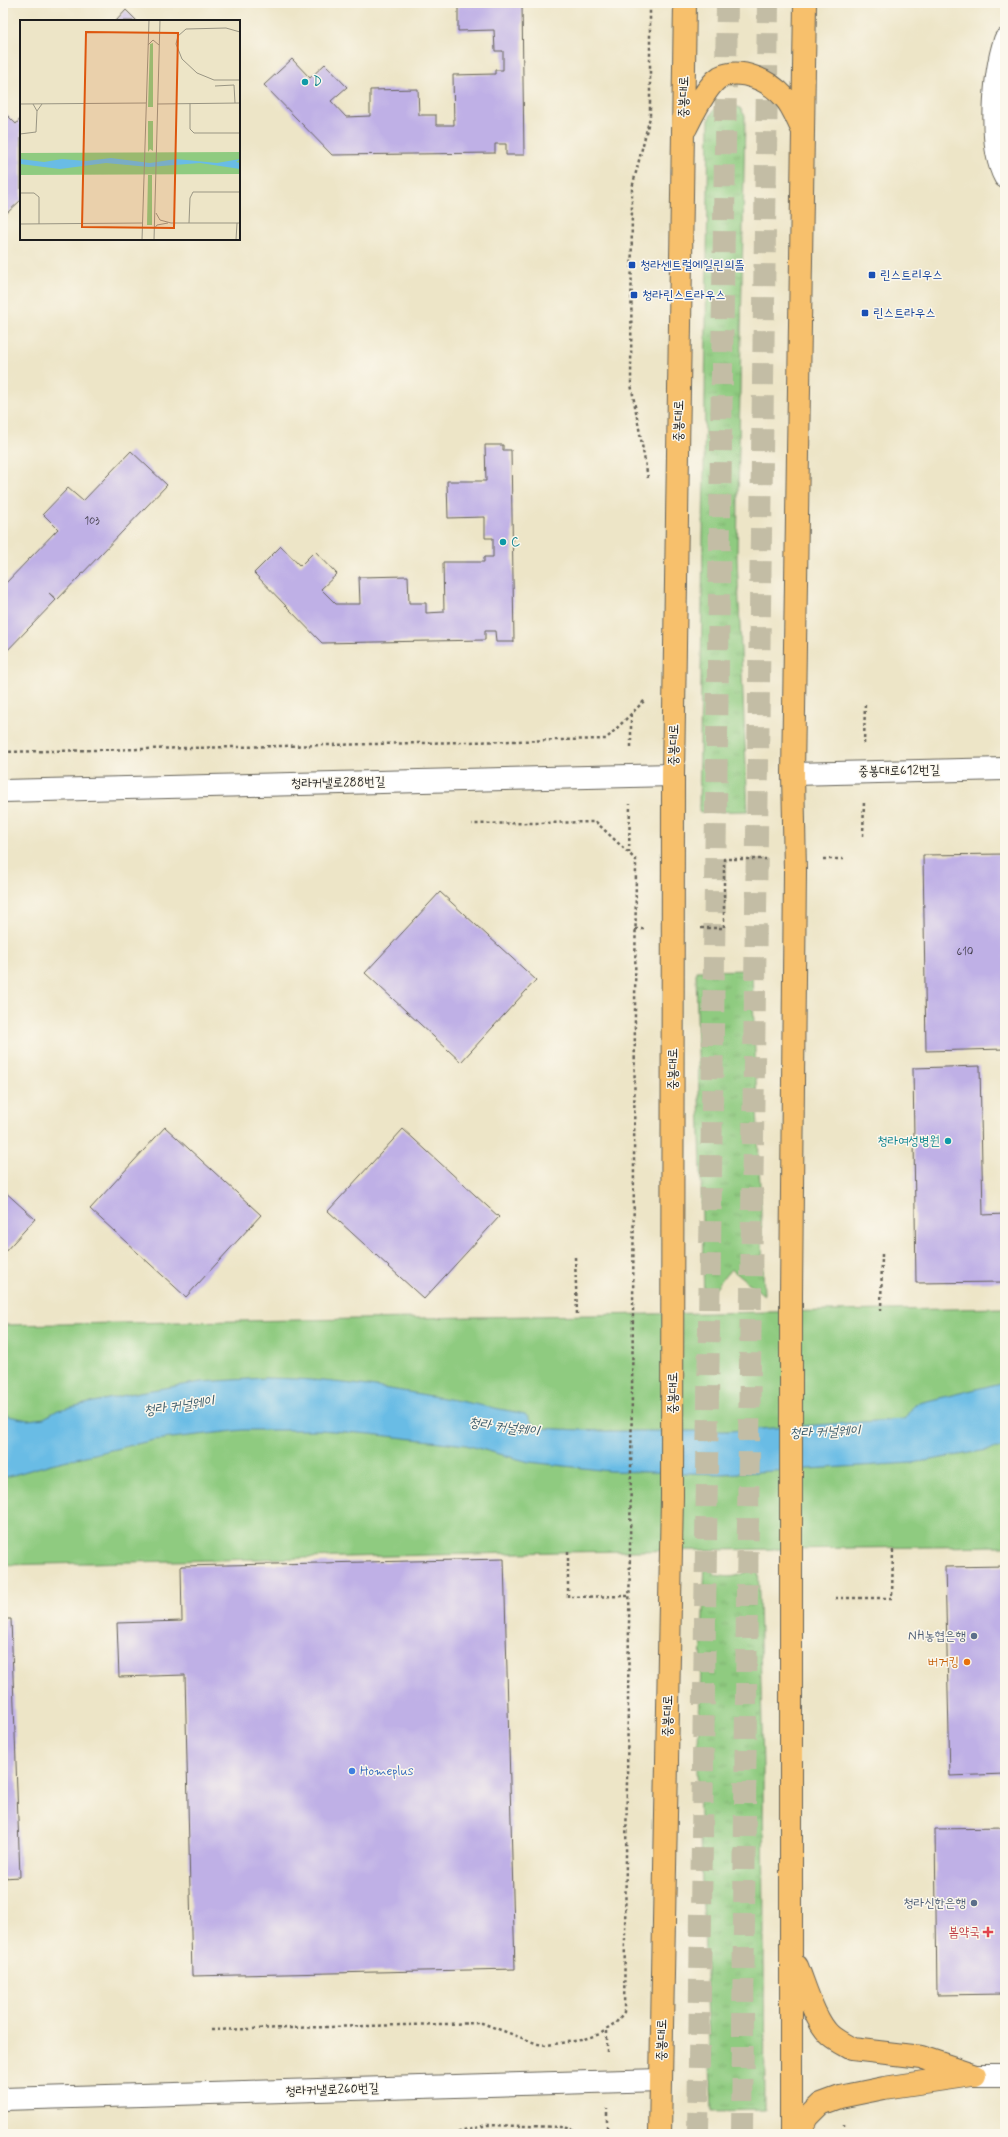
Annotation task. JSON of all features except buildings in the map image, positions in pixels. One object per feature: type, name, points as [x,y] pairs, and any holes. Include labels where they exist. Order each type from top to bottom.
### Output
[{"type":"main road","name":"중봉대로","points":[[660,2134],[671,1550],[673,1298],[673,775],[685,3]]},
{"type":"main road","points":[[791,2134],[791,1295],[795,870],[793,774],[805,3]]},
{"type":"main road","points":[[683,134],[700,99],[720,78],[742,73],[766,82],[784,97],[803,130]]},
{"type":"main road","points":[[792,1954],[817,2015],[830,2035],[852,2049],[921,2057],[975,2075]]},
{"type":"main road","points":[[800,2134],[808,2118],[821,2104],[840,2097],[884,2088],[975,2075]]},
{"type":"street","points":[[1005,40],[1000,54],[995,88],[998,150],[1005,177]]},
{"type":"street","name":"중봉대로612번길","points":[[793,774],[1005,769]]},
{"type":"street","name":"청라커낼로288번길","points":[[3,791],[673,775]]},
{"type":"street","points":[[975,2075],[1005,2075]]},
{"type":"street","name":"청라커낼로260번길","points":[[3,2099],[661,2080]]},
{"type":"path","points":[[649,483],[630,384],[632,188],[650,117],[650,3]]},
{"type":"path","points":[[3,752],[606,739],[646,699],[646,692]]},
{"type":"path","points":[[211,2030],[482,2023],[538,2044],[547,2045],[593,2037],[607,2030],[620,2020],[624,2012],[633,1318],[636,860],[596,822],[472,824]]},
{"type":"path","points":[[697,928],[724,928],[724,860],[749,859]]},
{"type":"path","points":[[881,1311],[882,1254]]},
{"type":"path","points":[[575,1257],[577,1314]]},
{"type":"path","points":[[835,1598],[892,1598],[893,1548]]},
{"type":"path","points":[[568,1552],[568,1597],[629,1596]]},
{"type":"path","points":[[452,2134],[487,2125],[562,2127],[592,2134]]},
{"type":"green space","points":[[729,103],[740,108],[745,116],[737,557],[748,811],[699,812],[709,119],[712,112],[716,108]]},
{"type":"green space","points":[[752,970],[764,1295],[731,1269],[704,1301],[696,971]]},
{"type":"green space","points":[[1005,1308],[1005,1546],[559,1552],[3,1565],[3,1325]]},
{"type":"green space","points":[[758,1553],[763,1769],[765,2110],[712,2111],[697,1770],[705,1561],[716,1575],[725,1577],[735,1576],[747,1571],[751,1567]]},
{"type":"water","name":"청라 커널웨이","points":[[265,1378],[331,1382],[396,1390],[525,1414],[537,1428],[603,1431],[729,1431],[904,1419],[915,1404],[1005,1382],[1005,1447],[913,1463],[722,1474],[609,1471],[529,1462],[466,1445],[370,1434],[320,1430],[243,1430],[154,1440],[51,1464],[3,1478],[3,1415],[28,1420],[44,1418],[58,1410],[139,1392],[201,1382]]},
{"type":"tunnel","points":[[698,2134],[727,3]]},
{"type":"tunnel","points":[[742,2134],[747,1594],[768,3]]},
{"type":"place","name":"D","points":[[305,82]]},
{"type":"place","name":"청라센트럴에일린의뜰","points":[[632,265]]},
{"type":"place","name":"린스트리우스","points":[[872,275]]},
{"type":"place","name":"청라린스트라우스","points":[[634,295]]},
{"type":"place","name":"린스트라우스","points":[[865,313]]},
{"type":"place","name":"C","points":[[503,542]]},
{"type":"place","name":"청라여성병원","points":[[948,1141]]},
{"type":"place","name":"NH농협은행","points":[[974,1636]]},
{"type":"place","name":"버거킹","points":[[967,1662]]},
{"type":"place","name":"Homeplus","points":[[352,1771]]},
{"type":"place","name":"청라신한은행","points":[[974,1903]]},
{"type":"place","name":"봄약국","points":[[988,1932]]}]
